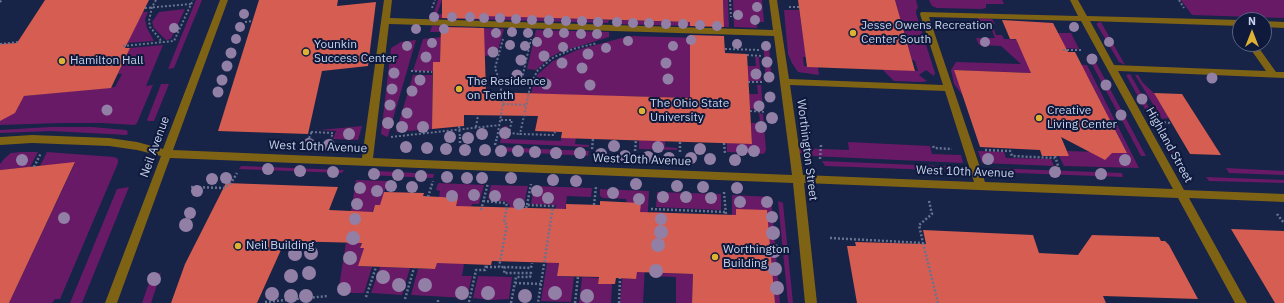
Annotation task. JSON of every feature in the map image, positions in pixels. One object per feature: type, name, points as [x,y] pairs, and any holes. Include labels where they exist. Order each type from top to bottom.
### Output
[{"type":"street","name":"Neil Avenue","points":[[111,303],[224,0]]},
{"type":"street","points":[[367,162],[388,0]]},
{"type":"street","name":"Worthington Street","points":[[773,0],[798,178],[811,303]]},
{"type":"street","name":"Highland Street","points":[[1074,0],[1241,303]]},
{"type":"street","points":[[981,186],[924,14],[1232,26]]},
{"type":"street","points":[[386,21],[778,33]]},
{"type":"street","points":[[1272,24],[1284,25]]},
{"type":"street","points":[[1257,52],[1274,75]]},
{"type":"street","points":[[1111,68],[1284,75]]},
{"type":"street","points":[[785,82],[949,88]]},
{"type":"street","name":"West 10th Avenue","points":[[0,141],[32,139],[102,141],[137,146],[166,154],[1284,198]]},
{"type":"path","points":[[156,0],[149,16],[150,27],[160,39],[161,43]]},
{"type":"path","points":[[122,46],[174,41],[193,0]]},
{"type":"path","points":[[145,8],[191,4]]},
{"type":"path","points":[[245,22],[253,21]]},
{"type":"path","points":[[495,145],[501,120],[502,104],[500,82],[495,68],[504,35]]},
{"type":"path","points":[[521,83],[532,37]]},
{"type":"path","points":[[520,134],[531,83],[538,70],[554,57],[573,49],[602,41]]},
{"type":"path","points":[[0,44],[19,42]]},
{"type":"path","points":[[725,49],[761,50]]},
{"type":"path","points":[[1063,50],[1084,50]]},
{"type":"path","points":[[747,55],[762,56]]},
{"type":"path","points":[[411,71],[432,72]]},
{"type":"path","points":[[500,82],[531,83]]},
{"type":"path","points":[[748,82],[764,82]]},
{"type":"path","points":[[502,104],[526,105]]},
{"type":"path","points":[[750,111],[766,112]]},
{"type":"path","points":[[476,127],[478,115]]},
{"type":"path","points":[[501,120],[512,120],[509,133],[554,135],[555,132]]},
{"type":"path","points":[[1160,122],[1171,122]]},
{"type":"path","points":[[392,137],[459,128],[500,125]]},
{"type":"path","points":[[459,128],[460,144]]},
{"type":"path","points":[[308,140],[312,132],[333,133],[330,141]]},
{"type":"path","points":[[592,149],[593,139]]},
{"type":"path","points":[[635,151],[636,140]]},
{"type":"path","points":[[680,142],[680,153]]},
{"type":"path","points":[[724,143],[725,154]]},
{"type":"path","points":[[820,159],[821,145]]},
{"type":"path","points":[[933,146],[934,148],[1010,151],[1012,156],[1055,157],[1059,169]]},
{"type":"path","points":[[34,167],[43,150]]},
{"type":"path","points":[[191,187],[224,188],[231,183],[237,173]]},
{"type":"path","points":[[428,197],[433,183]]},
{"type":"path","points":[[481,210],[488,185]]},
{"type":"path","points":[[531,186],[527,207],[553,206],[538,303]]},
{"type":"path","points":[[594,205],[596,188]]},
{"type":"path","points":[[651,209],[725,213],[724,192]]},
{"type":"path","points":[[929,201],[932,214],[919,225],[938,303]]},
{"type":"path","points":[[483,202],[502,202],[506,203],[507,206],[504,222],[507,225],[499,267]]},
{"type":"path","points":[[1278,214],[1284,223]]},
{"type":"path","points":[[830,238],[923,243]]},
{"type":"path","points":[[469,302],[476,270],[485,270],[486,266],[531,268],[532,263]]},
{"type":"path","points":[[366,297],[376,267]]},
{"type":"path","points":[[505,267],[504,273],[531,274],[530,278],[516,277],[511,303]]},
{"type":"path","points":[[405,299],[414,268]]},
{"type":"path","points":[[575,303],[578,277]]},
{"type":"path","points":[[619,303],[620,278]]},
{"type":"path","points":[[515,283],[541,284]]},
{"type":"path","points":[[264,302],[328,296]]},
{"type":"shaded area","points":[[196,0],[202,0],[174,68],[168,69]]},
{"type":"shaded area","points":[[438,0],[442,0],[437,14],[609,20],[608,23],[432,18]]},
{"type":"shaded area","points":[[723,0],[728,0],[729,27],[615,24],[615,20],[724,23]]},
{"type":"shaded area","points":[[733,0],[762,0],[764,22],[757,22],[757,28],[734,27]]},
{"type":"shaded area","points":[[895,0],[916,0],[918,8],[916,13],[935,73],[934,76],[926,70],[919,75],[927,81],[894,81],[882,69],[918,71],[915,61],[912,60]]},
{"type":"shaded area","points":[[929,0],[1002,0],[1004,4],[986,4],[986,8],[982,9],[937,8],[932,6]]},
{"type":"shaded area","points":[[1181,0],[1284,0],[1284,18],[1272,18],[1272,12],[1232,12],[1232,16],[1192,15]]},
{"type":"shaded area","points":[[185,9],[171,39],[166,40],[154,28],[152,22],[159,12]]},
{"type":"shaded area","points":[[784,10],[799,10],[806,57],[803,57],[804,66],[818,67],[819,75],[798,72],[792,63],[788,54]]},
{"type":"shaded area","points":[[143,12],[148,12],[145,19],[147,28],[154,41],[124,43],[135,21],[139,20]]},
{"type":"shaded area","points":[[978,18],[992,19],[995,24],[992,24],[996,35],[1002,35],[1004,39],[1062,41],[1058,33],[1071,33],[1079,49],[1017,42],[1027,62],[1087,65],[1139,168],[1064,166],[1059,156],[1069,156],[1067,151],[1127,153],[1087,75],[954,70],[963,96],[954,84],[951,70],[956,62],[1021,64],[1001,46],[979,45],[976,38],[995,38],[988,21],[977,21]]},
{"type":"shaded area","points":[[1101,22],[1125,65],[1119,62],[1097,25],[1097,23]]},
{"type":"shaded area","points":[[432,26],[504,29],[497,54],[485,56],[451,32],[430,32]]},
{"type":"shaded area","points":[[536,30],[609,32],[609,37],[560,52],[549,58],[536,70],[527,69]]},
{"type":"shaded area","points":[[629,36],[706,38],[690,50],[690,78],[697,98],[531,94],[538,74],[553,61],[577,50]]},
{"type":"shaded area","points":[[441,37],[440,62],[433,63],[433,71],[413,71],[423,39]]},
{"type":"shaded area","points":[[416,40],[387,137],[381,134],[391,48],[401,42]]},
{"type":"shaded area","points":[[763,42],[769,46],[772,82],[766,82]]},
{"type":"shaded area","points":[[163,45],[146,86],[153,85],[135,125],[62,123],[0,125],[0,117],[15,113],[24,96],[115,87],[122,74],[118,74],[130,48]]},
{"type":"shaded area","points":[[755,57],[759,57],[761,81],[748,81],[747,66],[756,66]]},
{"type":"shaded area","points":[[1088,57],[1093,57],[1146,156],[1141,156]]},
{"type":"shaded area","points":[[1130,74],[1179,160],[1173,159],[1126,75]]},
{"type":"shaded area","points":[[413,75],[432,75],[432,129],[396,132]]},
{"type":"shaded area","points":[[1135,75],[1138,75],[1143,83],[1154,93],[1169,118],[1162,119]]},
{"type":"shaded area","points":[[161,84],[169,84],[154,121],[148,121],[147,120]]},
{"type":"shaded area","points":[[757,85],[761,85],[763,110],[750,109],[749,94],[758,94]]},
{"type":"shaded area","points":[[759,113],[763,114],[766,150],[764,154],[727,152],[727,143],[752,144],[751,123],[760,123]]},
{"type":"shaded area","points":[[362,126],[358,140],[333,139],[336,131],[320,130]]},
{"type":"shaded area","points":[[504,126],[508,126],[505,139],[561,141],[561,138],[576,138],[575,144],[589,145],[589,147],[500,143]]},
{"type":"shaded area","points":[[50,127],[92,127],[126,130],[128,132],[127,135],[51,131],[0,133],[0,130]]},
{"type":"shaded area","points":[[639,140],[665,141],[665,147],[677,148],[677,150],[639,149]]},
{"type":"shaded area","points":[[848,142],[930,146],[932,154],[961,155],[963,163],[812,156],[810,154],[797,153],[796,148],[849,150]]},
{"type":"shaded area","points":[[499,147],[589,151],[588,156],[498,151]]},
{"type":"shaded area","points":[[978,151],[1004,152],[1006,158],[1051,159],[1054,166],[982,163]]},
{"type":"shaded area","points":[[38,152],[30,167],[0,170],[0,164],[11,153]]},
{"type":"shaded area","points":[[47,152],[114,157],[118,159],[118,163],[60,299],[55,299],[52,303],[9,303],[75,163],[40,166]]},
{"type":"shaded area","points":[[822,161],[965,167],[963,171],[825,166]]},
{"type":"shaded area","points":[[241,166],[344,170],[342,173],[239,169]]},
{"type":"shaded area","points":[[989,168],[1122,173],[1123,177],[990,172]]},
{"type":"shaded area","points":[[1226,168],[1284,171],[1284,175],[1229,173]]},
{"type":"shaded area","points":[[370,171],[434,174],[433,178],[368,175]]},
{"type":"shaded area","points":[[1206,177],[1284,180],[1284,183],[1209,181]]},
{"type":"shaded area","points":[[356,180],[388,181],[380,205],[375,205],[360,247],[364,248],[358,266],[372,267],[364,293],[338,293]]},
{"type":"shaded area","points":[[438,183],[484,185],[479,204],[472,204],[457,263],[464,264],[462,276],[472,276],[467,298],[411,295],[418,269],[435,269],[439,252],[444,252],[458,198],[439,197],[440,191],[436,190]]},
{"type":"shaded area","points":[[491,185],[528,186],[523,208],[512,208],[506,222],[510,205],[505,201],[491,201],[488,198]]},
{"type":"shaded area","points":[[534,186],[592,188],[591,197],[567,196],[557,276],[574,277],[571,302],[541,301],[556,205],[531,204]]},
{"type":"shaded area","points":[[129,187],[82,303],[70,303],[117,189]]},
{"type":"shaded area","points":[[600,189],[649,191],[643,303],[620,303],[622,278],[636,279],[637,260],[626,199],[603,198],[600,196]]},
{"type":"shaded area","points":[[657,192],[721,194],[721,210],[656,207]]},
{"type":"shaded area","points":[[732,195],[771,197],[780,303],[775,303],[767,211],[736,209],[736,215],[732,215]]},
{"type":"shaded area","points":[[778,201],[783,203],[793,303],[788,303]]},
{"type":"shaded area","points":[[654,212],[669,213],[669,241],[660,273],[693,274],[692,303],[676,303],[676,277],[652,276]]},
{"type":"shaded area","points":[[380,267],[410,268],[402,295],[371,293]]},
{"type":"shaded area","points":[[161,273],[151,303],[142,303],[152,274]]},
{"type":"shaded area","points":[[478,276],[512,277],[509,299],[492,300],[473,298]]},
{"type":"shaded area","points":[[582,277],[599,278],[598,284],[612,284],[611,303],[579,303]]},
{"type":"building","name":"Hamilton Hall","points":[[45,0],[149,0],[125,48],[130,48],[111,88],[24,96],[15,113],[0,121],[0,44],[17,43]]},
{"type":"building","points":[[259,0],[338,0],[337,6],[376,2],[368,66],[322,71],[308,134],[218,131]]},
{"type":"building","points":[[442,0],[723,0],[724,27],[690,26],[690,22],[483,16],[484,19],[442,18]]},
{"type":"building","name":"Jesse Owens Recreation Center South","points":[[798,0],[895,0],[915,71],[807,67]]},
{"type":"building","name":"Creative Living Center","points":[[1002,20],[1053,23],[1068,52],[1075,52],[1127,153],[1112,153],[1105,160],[1061,137],[1069,156],[1042,156],[1040,150],[980,147],[954,70],[1031,73],[1016,39],[1010,39]]},
{"type":"building","name":"The Residence on Tenth","points":[[441,27],[484,28],[486,92],[690,98],[690,35],[724,36],[725,53],[747,54],[752,144],[561,138],[562,132],[535,131],[538,116],[464,115],[464,126],[432,129],[433,62],[440,62]]},
{"type":"building","points":[[1154,93],[1182,94],[1221,155],[1190,154]]},
{"type":"building","points":[[75,162],[9,303],[0,303],[0,170]]},
{"type":"building","points":[[226,183],[338,187],[329,210],[373,212],[375,205],[380,205],[384,192],[424,193],[423,196],[458,198],[456,206],[566,209],[566,204],[600,205],[600,201],[641,203],[640,212],[736,215],[736,209],[767,210],[775,303],[692,303],[693,274],[637,272],[636,279],[616,278],[615,284],[598,284],[599,277],[557,276],[559,263],[492,261],[491,265],[437,263],[435,269],[358,266],[364,248],[360,248],[362,243],[285,241],[257,303],[171,303],[185,264]]},
{"type":"building","points":[[1231,229],[1284,231],[1284,303],[1275,303]]},
{"type":"building","points":[[923,230],[1033,235],[1039,253],[1078,255],[1092,235],[1159,237],[1161,241],[1165,241],[1169,245],[1198,299],[1103,296],[1106,303],[857,303],[847,246],[856,246],[855,242],[926,244]]},
{"type":"place","name":"Jesse Owens Recreation Center South","points":[[853,33]]},
{"type":"place","name":"Younkin Success Center","points":[[306,52]]},
{"type":"place","name":"Hamilton Hall","points":[[62,61]]},
{"type":"place","name":"The Residence on Tenth","points":[[459,89]]},
{"type":"place","name":"The Ohio State University","points":[[642,111]]},
{"type":"place","name":"Creative Living Center","points":[[1039,118]]},
{"type":"place","name":"Neil Building","points":[[238,246]]},
{"type":"place","name":"Worthington Building","points":[[715,257]]}]
